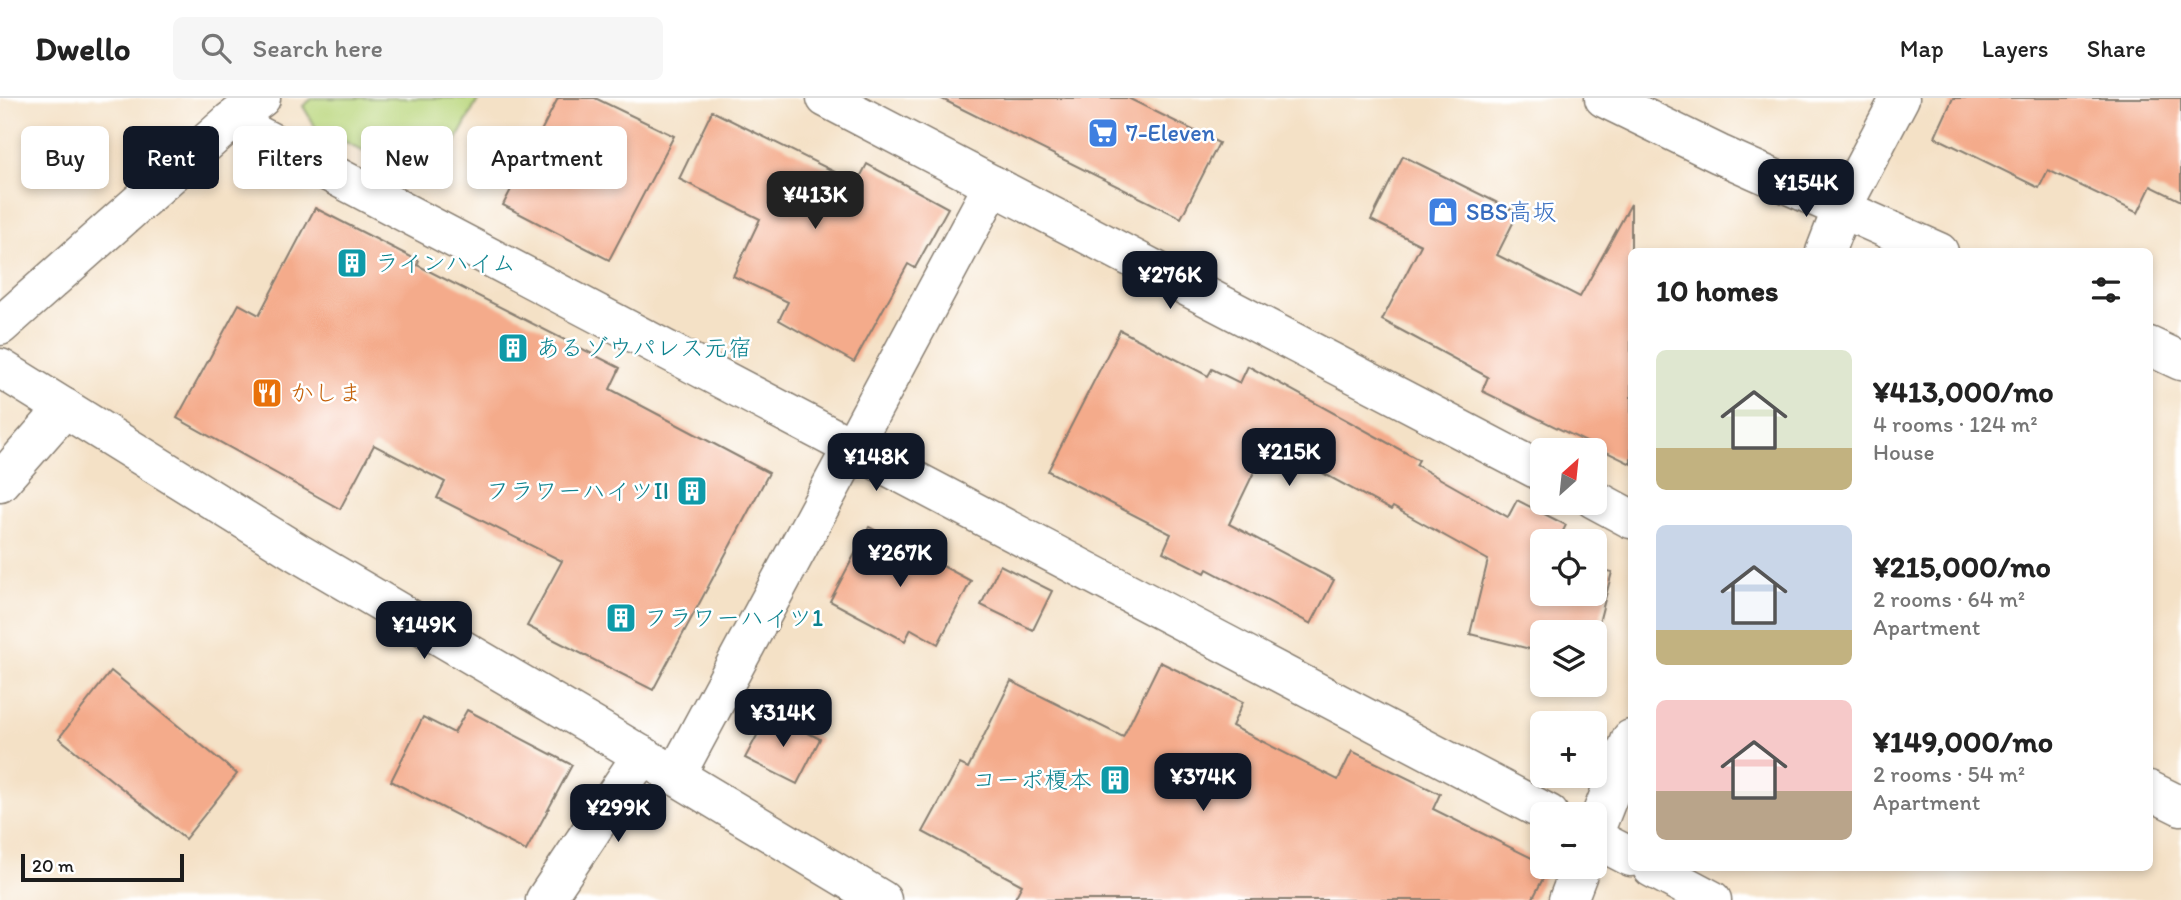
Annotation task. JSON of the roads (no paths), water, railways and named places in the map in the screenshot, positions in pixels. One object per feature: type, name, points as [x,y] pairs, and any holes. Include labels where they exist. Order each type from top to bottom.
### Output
[{"type":"street","points":[[0,326],[231,121],[261,98]]},
{"type":"street","points":[[827,98],[1530,466]]},
{"type":"street","points":[[1604,98],[1930,248]]},
{"type":"street","points":[[1827,248],[1842,208],[1900,98]]},
{"type":"street","points":[[231,121],[1530,804]]},
{"type":"street","points":[[676,775],[993,185]]},
{"type":"street","points":[[2153,348],[2181,361]]},
{"type":"street","points":[[0,368],[298,553],[676,775],[882,900]]},
{"type":"street","points":[[0,482],[65,408]]},
{"type":"street","points":[[1607,506],[1628,517]]},
{"type":"street","points":[[1607,802],[1628,747]]},
{"type":"street","points":[[545,900],[642,755]]},
{"type":"street","points":[[2153,792],[2181,806]]},
{"type":"street","points":[[1607,843],[1628,855]]},
{"type":"street","points":[[1658,871],[1712,900]]},
{"type":"street","points":[[1568,900],[1576,879]]},
{"type":"place","name":"7-Eleven","points":[[1103,133]]},
{"type":"place","name":"SBS高坂","points":[[1443,212]]},
{"type":"place","name":"ラインハイム","points":[[352,263]]},
{"type":"place","name":"あるゾウパレス元宿","points":[[513,348]]},
{"type":"place","name":"かしま","points":[[267,393]]},
{"type":"place","name":"フラワーハイツII","points":[[692,491]]},
{"type":"place","name":"フラワーハイツ1","points":[[621,618]]},
{"type":"place","name":"コーポ榎本","points":[[1115,780]]}]
